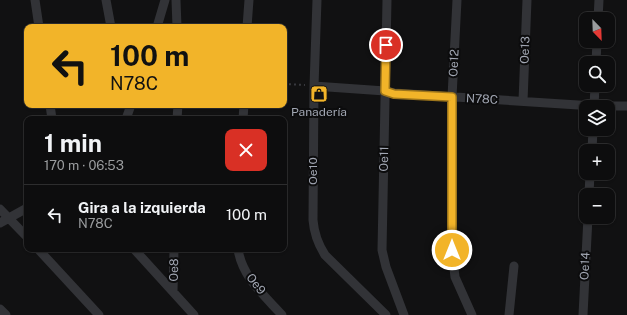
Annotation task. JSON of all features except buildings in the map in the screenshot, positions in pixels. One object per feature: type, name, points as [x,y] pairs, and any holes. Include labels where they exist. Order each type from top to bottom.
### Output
[{"type":"street","points":[[35,0],[39,24]]},
{"type":"street","points":[[106,0],[110,24]]},
{"type":"street","points":[[158,24],[165,0]]},
{"type":"street","points":[[176,0],[177,24]]},
{"type":"street","points":[[247,24],[248,0]]},
{"type":"street","name":"Oe10","points":[[317,0],[314,86],[314,231],[318,244],[325,255],[386,315]]},
{"type":"street","name":"Oe11","points":[[387,0],[382,250],[386,267],[404,315]]},
{"type":"street","name":"Oe12","points":[[457,0],[452,97],[453,263],[455,277],[472,315]]},
{"type":"street","name":"Oe13","points":[[523,101],[527,0]]},
{"type":"street","points":[[598,12],[599,0]]},
{"type":"street","name":"N78C","points":[[314,86],[385,91],[394,94],[579,105]]},
{"type":"street","name":"N78C","points":[[615,106],[627,106]]},
{"type":"street","points":[[0,208],[24,234]]},
{"type":"street","points":[[0,223],[24,210]]},
{"type":"street","name":"Oe14","points":[[583,315],[588,224]]},
{"type":"street","points":[[41,252],[99,315]]},
{"type":"street","points":[[137,252],[194,315]]},
{"type":"street","name":"Oe8","points":[[173,292],[174,252]]},
{"type":"street","name":"Oe9","points":[[239,252],[241,262],[252,282],[282,315]]},
{"type":"street","points":[[509,315],[514,266]]},
{"type":"street","points":[[0,309],[6,315]]},
{"type":"path","points":[[287,84],[314,86]]},
{"type":"place","name":"Panadería","points":[[319,94]]},
{"type":"route","points":[[386,45],[385,91],[394,94],[452,97],[452,250]]}]
